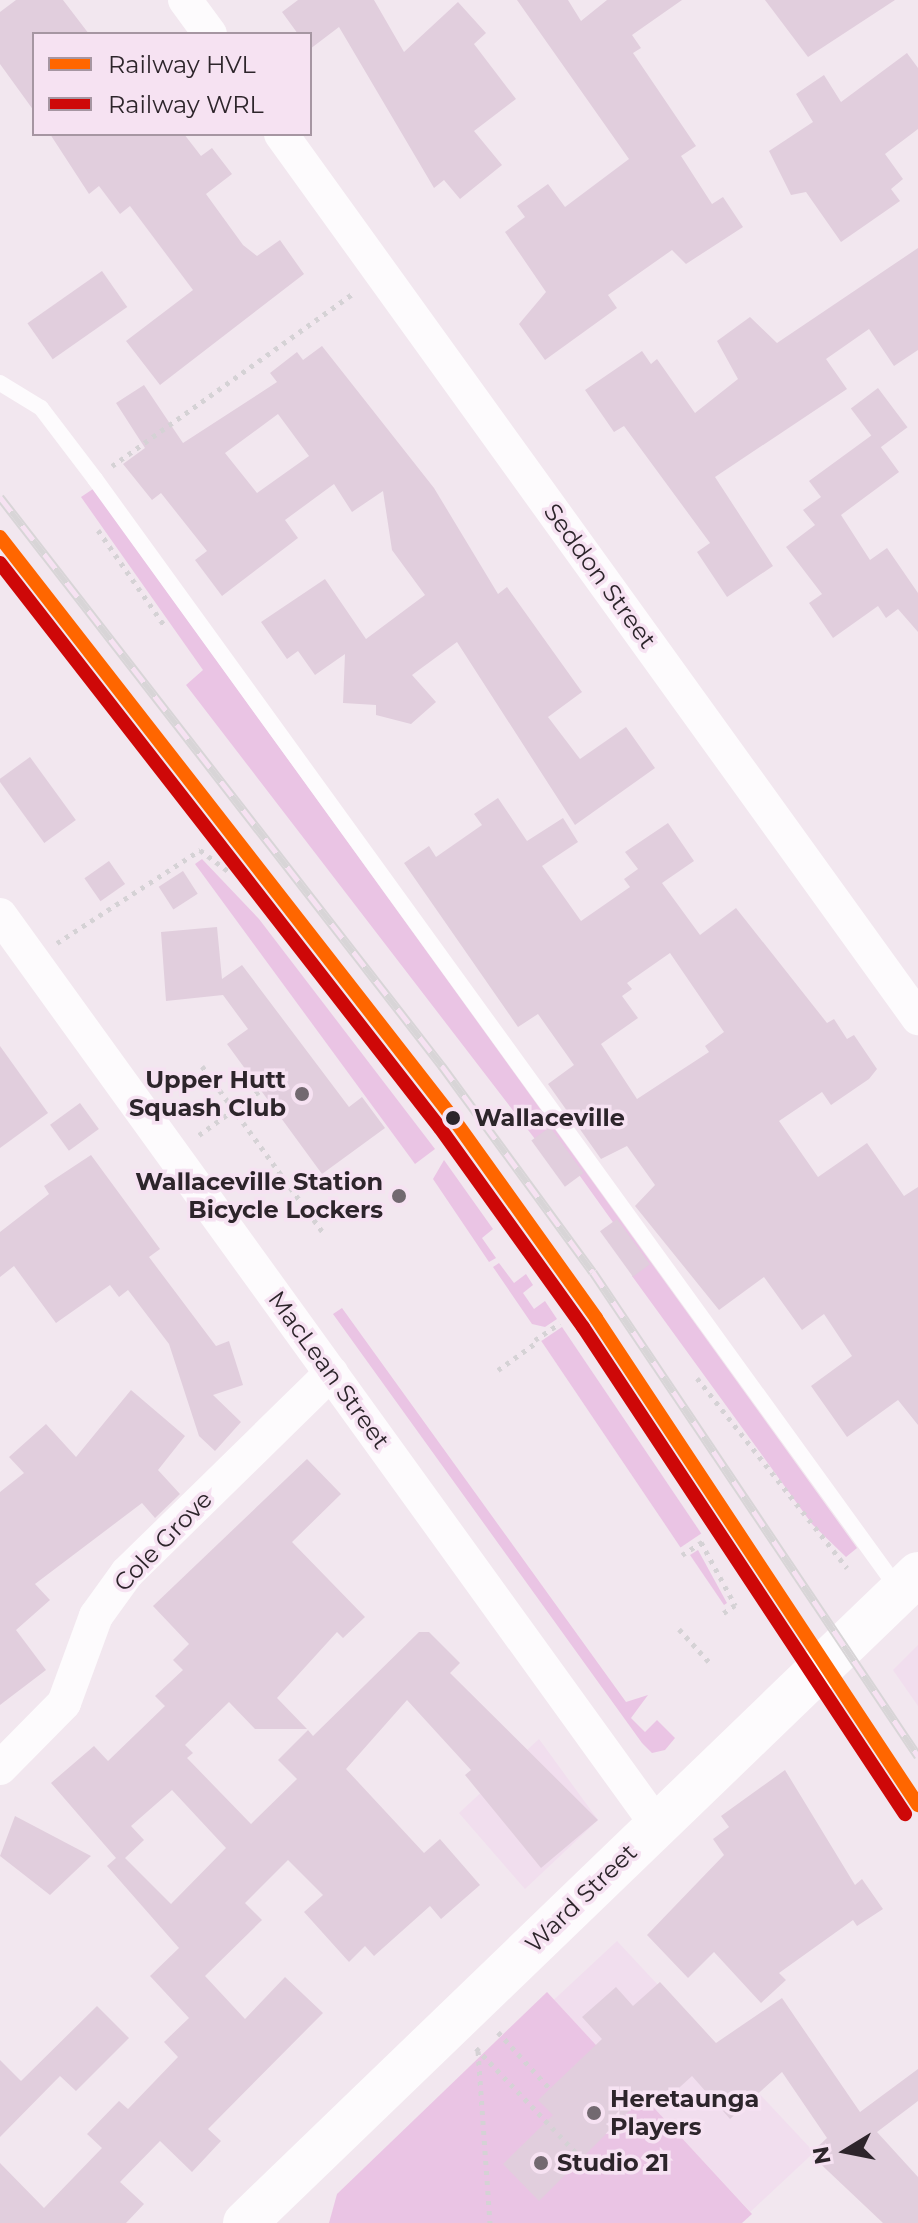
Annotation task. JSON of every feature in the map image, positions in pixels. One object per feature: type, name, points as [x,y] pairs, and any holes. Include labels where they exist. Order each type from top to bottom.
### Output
[{"type":"street","points":[[185,0],[209,32]]},
{"type":"street","name":"Seddon Street","points":[[282,136],[918,1018]]},
{"type":"street","name":"MacLean Street","points":[[0,915],[13,959],[331,1373],[657,1825]]},
{"type":"street","name":"Cole Grove","points":[[0,1768],[64,1703],[96,1616],[127,1573],[331,1373]]},
{"type":"street","name":"Ward Street","points":[[245,2223],[465,2036],[657,1825],[909,1582]]},
{"type":"lane","points":[[0,383],[41,408],[95,479],[909,1582]]},
{"type":"path","points":[[95,479],[381,273]]},
{"type":"path","points":[[13,959],[63,942],[200,850],[228,871]]},
{"type":"path","points":[[202,1066],[325,1235]]},
{"type":"path","points":[[199,1135],[261,1090]]},
{"type":"path","points":[[498,1370],[560,1323]]},
{"type":"path","points":[[697,1378],[847,1568]]},
{"type":"path","points":[[682,1555],[703,1541],[735,1605],[722,1614]]},
{"type":"path","points":[[679,1629],[709,1662]]},
{"type":"path","points":[[498,2032],[550,2089]]},
{"type":"path","points":[[465,2036],[580,2157]]},
{"type":"path","points":[[465,2036],[490,2223]]},
{"type":"shaded area","points":[[93,489],[857,1548],[846,1557],[812,1524],[632,1276],[645,1267],[547,1130],[535,1139],[186,685],[203,670],[81,497]]},
{"type":"shaded area","points":[[202,859],[259,919],[435,1149],[415,1164],[195,864]]},
{"type":"shaded area","points":[[444,1160],[493,1229],[482,1238],[496,1258],[489,1262],[433,1179]]},
{"type":"shaded area","points":[[499,1263],[514,1283],[526,1274],[533,1285],[523,1293],[534,1309],[545,1301],[557,1319],[545,1327],[532,1324],[493,1267]]},
{"type":"shaded area","points":[[342,1308],[626,1702],[648,1695],[631,1718],[645,1732],[657,1720],[675,1738],[665,1750],[652,1753],[642,1743],[333,1314]]},
{"type":"shaded area","points":[[562,1327],[701,1533],[681,1547],[541,1341]]},
{"type":"shaded area","points":[[698,1550],[727,1603],[724,1605],[690,1555]]},
{"type":"shaded area","points":[[918,1645],[918,1706],[893,1670]]},
{"type":"shaded area","points":[[539,1739],[598,1820],[525,1889],[459,1813]]},
{"type":"shaded area","points":[[617,1941],[814,2152],[750,2212],[553,2000]]},
{"type":"shaded area","points":[[547,1992],[752,2214],[742,2223],[329,2223],[337,2194]]},
{"type":"building","points":[[16,0],[63,0],[87,32],[32,32],[32,108],[0,64],[0,12]]},
{"type":"building","points":[[298,0],[374,0],[404,52],[458,2],[486,33],[474,44],[516,99],[474,131],[502,165],[460,199],[444,180],[434,188],[339,27],[312,47],[312,32],[297,32],[282,12]]},
{"type":"building","points":[[517,0],[568,0],[581,21],[607,0],[682,0],[632,35],[641,48],[633,53],[696,146],[681,156],[712,204],[723,197],[743,227],[686,264],[672,250],[608,295],[617,308],[545,360],[519,324],[546,292],[505,232],[525,217],[517,206],[548,184],[565,207],[629,159]]},
{"type":"building","points":[[765,0],[895,0],[808,57]]},
{"type":"building","points":[[907,53],[918,68],[918,129],[885,154],[903,179],[891,189],[900,201],[841,242],[806,192],[791,195],[769,151],[813,122],[796,94],[824,75],[841,102]]},
{"type":"building","points":[[51,136],[186,136],[201,156],[212,148],[232,174],[206,194],[243,245],[257,256],[280,240],[304,274],[160,385],[126,341],[193,290],[130,206],[120,214],[99,186],[89,194]]},
{"type":"building","points":[[918,248],[918,350],[894,366],[869,329],[826,359],[847,389],[715,477],[773,566],[727,597],[697,552],[710,543],[624,426],[614,432],[585,390],[642,351],[651,364],[657,359],[695,413],[738,379],[717,341],[750,317],[777,343]]},
{"type":"building","points":[[102,271],[127,307],[53,359],[27,323]]},
{"type":"building","points":[[322,346],[434,488],[498,594],[507,587],[582,692],[548,717],[580,759],[626,727],[655,768],[575,825],[457,642],[412,675],[436,702],[411,724],[376,715],[376,705],[343,703],[345,654],[315,675],[298,651],[287,659],[261,622],[325,579],[366,639],[425,595],[392,550],[383,491],[352,512],[334,484],[285,520],[298,538],[222,596],[195,560],[207,551],[161,493],[152,500],[123,464],[145,448],[116,403],[144,385],[183,443],[277,382],[270,373],[297,352],[303,360]],"holes":[[[278,414],[309,456],[257,493],[225,453]]]},
{"type":"building","points":[[878,388],[907,427],[880,448],[851,408]]},
{"type":"building","points":[[872,435],[899,472],[841,515],[870,560],[887,548],[918,593],[918,632],[898,609],[886,618],[878,606],[833,638],[809,603],[822,594],[786,547],[815,525],[803,510],[821,497],[809,481]]},
{"type":"building","points":[[30,757],[76,820],[44,843],[0,782],[0,779]]},
{"type":"building","points":[[498,798],[527,841],[563,818],[578,842],[542,866],[581,921],[630,887],[624,879],[638,869],[625,852],[668,823],[694,861],[662,883],[700,935],[736,908],[827,1023],[834,1019],[847,1039],[854,1035],[877,1069],[869,1079],[831,1105],[822,1092],[779,1121],[818,1177],[867,1143],[904,1196],[918,1187],[918,1425],[898,1400],[847,1437],[811,1386],[852,1356],[824,1314],[802,1330],[764,1277],[719,1310],[635,1206],[655,1185],[627,1146],[601,1159],[548,1084],[574,1065],[538,1014],[518,1027],[404,863],[429,846],[436,857],[482,825],[474,814]],"holes":[[[670,953],[724,1032],[705,1046],[709,1052],[637,1099],[601,1044],[638,1018],[622,996],[632,989],[627,983]]]},
{"type":"building","points":[[109,861],[125,884],[100,901],[84,878]]},
{"type":"building","points":[[183,871],[198,894],[173,909],[159,887]]},
{"type":"building","name":"Upper Hutt Squash Club","points":[[217,927],[222,979],[242,965],[349,1107],[362,1097],[385,1128],[322,1174],[227,1044],[248,1029],[223,995],[166,1001],[161,932]]},
{"type":"building","points":[[0,1046],[48,1113],[0,1148]]},
{"type":"building","points":[[80,1103],[99,1129],[69,1151],[50,1125]]},
{"type":"building","points":[[550,1127],[584,1173],[565,1187],[531,1141]]},
{"type":"building","points":[[91,1155],[160,1249],[149,1257],[216,1346],[229,1341],[243,1385],[213,1395],[241,1422],[215,1451],[199,1436],[169,1344],[128,1290],[119,1297],[110,1285],[56,1323],[14,1266],[0,1277],[0,1232],[49,1194],[44,1186]]},
{"type":"building","points":[[617,1219],[650,1264],[633,1277],[600,1231]]},
{"type":"building","points":[[131,1390],[185,1436],[158,1470],[180,1494],[155,1518],[142,1503],[35,1584],[50,1600],[16,1630],[46,1670],[0,1705],[0,1492],[24,1473],[9,1457],[46,1424],[76,1457]]},
{"type":"building","points":[[307,1459],[341,1494],[292,1542],[365,1617],[343,1638],[337,1632],[277,1698],[307,1729],[255,1729],[229,1702],[185,1745],[193,1753],[187,1758],[251,1824],[297,1779],[278,1760],[308,1730],[313,1736],[419,1632],[429,1632],[460,1663],[450,1673],[598,1820],[541,1868],[465,1775],[471,1770],[407,1700],[346,1769],[424,1853],[440,1839],[480,1885],[441,1919],[430,1906],[374,1956],[365,1946],[349,1962],[304,1912],[323,1895],[288,1860],[245,1903],[262,1920],[205,1976],[245,2019],[285,1977],[323,2013],[208,2129],[221,2141],[192,2172],[160,2141],[120,2182],[144,2204],[126,2223],[0,2223],[0,2163],[44,2208],[102,2148],[87,2134],[119,2101],[128,2109],[178,2057],[164,2042],[189,2018],[150,1976],[179,1948],[107,1866],[116,1858],[51,1783],[94,1746],[108,1761],[165,1706],[155,1696],[183,1670],[173,1660],[189,1644],[153,1606]],"holes":[[[172,1790],[226,1848],[171,1904],[125,1858],[144,1840],[131,1826]]]},
{"type":"building","points":[[785,1770],[855,1885],[862,1879],[883,1909],[857,1926],[853,1920],[779,1973],[786,1980],[761,2003],[714,1952],[688,1978],[647,1935],[724,1855],[713,1839],[729,1827],[721,1816]]},
{"type":"building","points":[[15,1816],[91,1856],[50,1895],[0,1856]]},
{"type":"building","points":[[660,1982],[716,2043],[782,1998],[860,2112],[918,2069],[918,2101],[877,2132],[918,2177],[918,2223],[883,2223],[810,2154],[827,2138],[782,2072],[730,2119],[692,2076],[657,2108],[645,2095],[539,2201],[503,2164],[553,2115],[538,2100],[602,2039],[582,2017],[616,1987],[633,2006]]},
{"type":"building","points":[[97,2006],[129,2038],[76,2091],[60,2076],[0,2137],[0,2060],[21,2081]]},
{"type":"railway","points":[[0,497],[442,1066],[593,1272],[918,1756]]},
{"type":"rail line","name":"HVL","points":[[0,537],[453,1118],[596,1318],[918,1805]]},
{"type":"rail line","name":"WRL","points":[[0,563],[440,1128],[583,1327],[905,1814]]},
{"type":"place","name":"Upper Hutt Squash Club","points":[[302,1094]]},
{"type":"place","name":"Wallaceville","points":[[453,1118]]},
{"type":"place","name":"Wallaceville Station Bicycle Lockers","points":[[399,1196]]},
{"type":"place","name":"Heretaunga Players","points":[[594,2113]]},
{"type":"place","name":"Studio 21","points":[[541,2163]]}]
